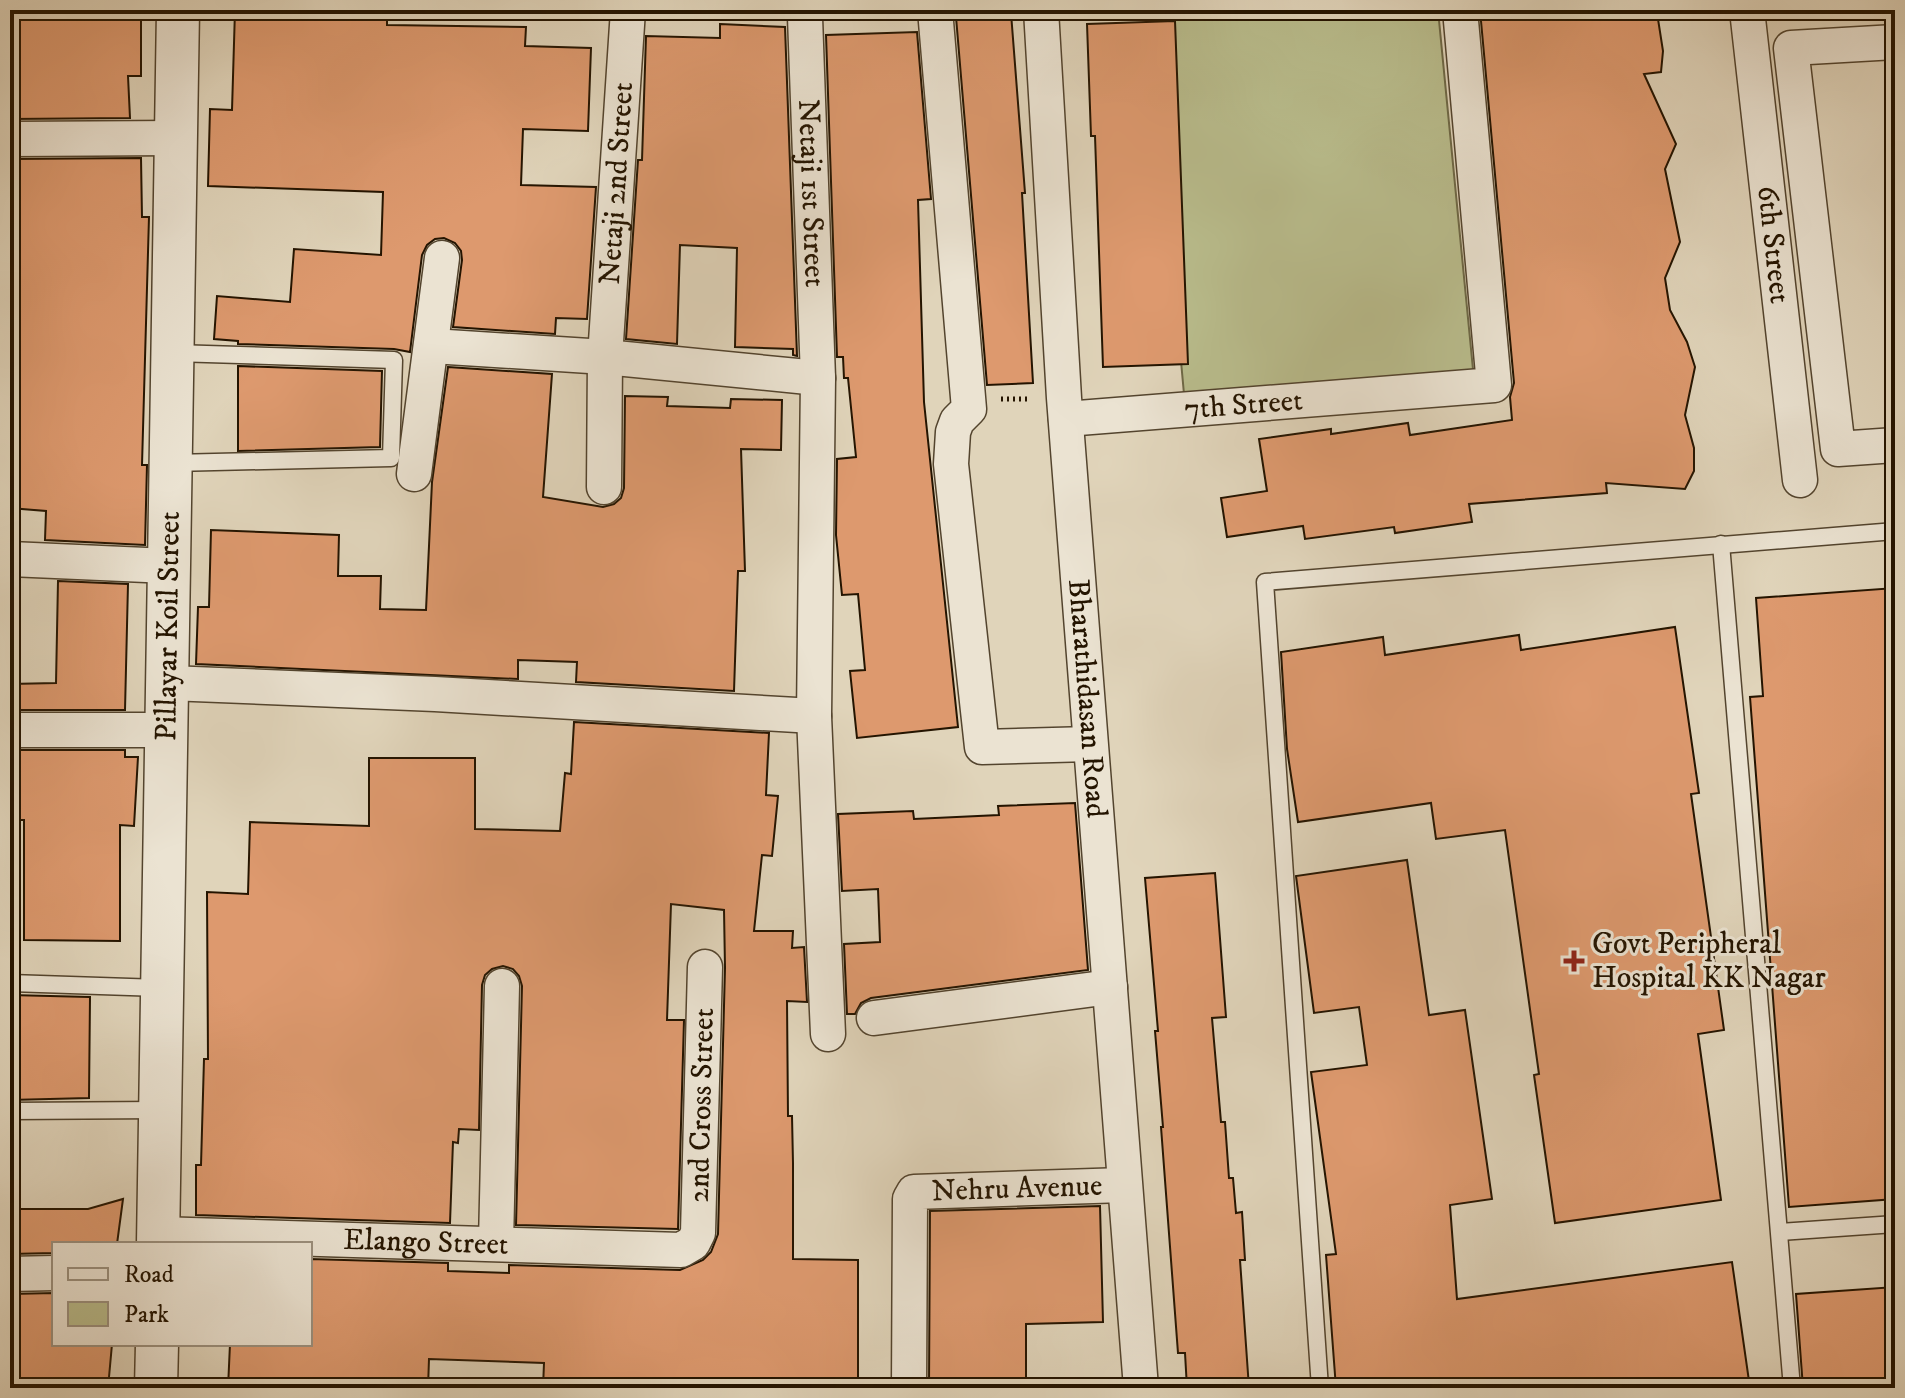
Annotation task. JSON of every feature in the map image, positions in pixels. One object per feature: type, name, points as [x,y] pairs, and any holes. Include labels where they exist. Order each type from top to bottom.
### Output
[{"type":"street","name":"Pillayar Koil Street","points":[[158,1239],[178,10]]},
{"type":"street","name":"Netaji 2nd Street","points":[[604,487],[605,357],[628,10]]},
{"type":"street","name":"Netaji 1st Street","points":[[802,10],[805,17],[818,378],[814,716],[828,1034]]},
{"type":"street","points":[[935,10],[969,409],[957,421],[953,432],[951,464],[982,747],[1090,744]]},
{"type":"street","name":"Bharathidasan Road","points":[[1041,10],[1065,409],[1141,1388]]},
{"type":"street","name":"7th Street","points":[[1065,409],[1421,392],[1494,385],[1460,10]]},
{"type":"street","name":"6th Street","points":[[1747,10],[1800,480]]},
{"type":"street","points":[[1895,42],[1791,48],[1838,449],[1895,445]]},
{"type":"street","points":[[10,139],[176,138]]},
{"type":"street","points":[[414,474],[442,258]]},
{"type":"street","points":[[432,346],[605,357],[818,378]]},
{"type":"street","points":[[10,559],[169,566]]},
{"type":"street","points":[[169,683],[435,694],[814,716]]},
{"type":"street","points":[[10,730],[167,730]]},
{"type":"street","name":"2nd Cross Street","points":[[693,1243],[698,1233],[705,967]]},
{"type":"street","points":[[496,1243],[502,986]]},
{"type":"street","points":[[874,1018],[1110,987]]},
{"type":"street","name":"Nehru Avenue","points":[[909,1388],[910,1199],[914,1192],[1124,1185]]},
{"type":"street","name":"Elango Street","points":[[158,1239],[496,1243],[681,1250],[693,1243]]},
{"type":"street","points":[[10,1274],[52,1273]]},
{"type":"street","points":[[156,1388],[157,1346]]},
{"type":"lane","points":[[171,463],[391,458],[394,360],[173,353]]},
{"type":"lane","points":[[1320,1388],[1265,582],[1895,531]]},
{"type":"lane","points":[[1721,544],[1792,1388]]},
{"type":"lane","points":[[10,983],[163,988]]},
{"type":"lane","points":[[10,1111],[162,1110]]},
{"type":"lane","points":[[1780,1232],[1895,1224]]},
{"type":"path","points":[[968,400],[1065,409]]},
{"type":"green space","points":[[1149,10],[1438,10],[1475,390],[1186,416]]},
{"type":"building","points":[[16,10],[141,10],[141,76],[128,76],[130,118],[10,119],[10,32],[17,32]]},
{"type":"building","points":[[235,10],[387,10],[387,25],[526,27],[525,46],[591,48],[588,131],[523,129],[521,185],[596,187],[587,319],[556,318],[555,334],[453,327],[462,260],[461,251],[455,243],[444,238],[435,239],[427,245],[422,255],[410,352],[238,344],[238,341],[214,339],[217,296],[290,302],[294,249],[381,255],[383,192],[208,186],[210,109],[232,110]]},
{"type":"building","points":[[1480,10],[1649,10],[1658,19],[1663,51],[1661,72],[1644,74],[1676,144],[1665,169],[1680,242],[1665,278],[1670,310],[1687,342],[1695,367],[1685,415],[1694,448],[1694,471],[1685,489],[1606,483],[1607,493],[1469,504],[1472,522],[1395,533],[1394,527],[1305,539],[1303,526],[1227,537],[1221,498],[1267,491],[1259,439],[1331,429],[1331,434],[1408,423],[1410,435],[1512,420],[1510,397],[1514,383]]},
{"type":"building","points":[[1011,13],[1025,193],[1022,193],[1033,383],[987,385],[956,17]]},
{"type":"building","points":[[1175,21],[1188,364],[1103,367],[1095,136],[1091,136],[1087,24]]},
{"type":"building","points":[[720,24],[785,27],[797,356],[793,355],[793,349],[735,347],[737,248],[680,245],[677,344],[626,339],[638,160],[642,160],[646,36],[720,38]]},
{"type":"building","points":[[917,32],[931,199],[918,200],[924,402],[958,727],[857,738],[850,671],[865,670],[858,594],[842,595],[836,535],[837,459],[856,457],[848,378],[844,378],[843,357],[837,357],[826,35]]},
{"type":"building","points":[[141,158],[142,217],[149,217],[142,465],[147,465],[145,545],[45,540],[46,511],[10,508],[10,159]]},
{"type":"building","points":[[238,366],[382,371],[380,447],[238,451]]},
{"type":"building","points":[[448,367],[552,374],[543,497],[603,507],[621,498],[624,488],[625,396],[668,397],[667,406],[730,408],[731,399],[782,400],[781,450],[741,449],[745,571],[738,571],[734,691],[576,682],[577,662],[518,660],[518,679],[196,664],[198,607],[209,607],[211,530],[339,535],[338,576],[381,576],[380,609],[426,610],[432,482]]},
{"type":"building","points":[[58,581],[128,584],[125,710],[10,710],[10,684],[56,683]]},
{"type":"building","points":[[1895,588],[1895,1199],[1789,1207],[1750,697],[1763,696],[1756,598]]},
{"type":"building","points":[[1675,627],[1699,793],[1691,794],[1724,1030],[1698,1034],[1721,1200],[1555,1223],[1534,1075],[1539,1074],[1505,830],[1436,839],[1431,803],[1298,822],[1287,749],[1281,652],[1383,637],[1385,655],[1519,635],[1521,650]]},
{"type":"building","points":[[574,722],[769,733],[766,795],[778,796],[772,856],[762,855],[754,931],[793,931],[792,948],[804,947],[807,1002],[787,1001],[793,1259],[858,1260],[858,1388],[543,1388],[544,1363],[429,1359],[428,1388],[228,1388],[230,1346],[312,1346],[312,1259],[448,1263],[448,1271],[509,1273],[509,1265],[680,1270],[703,1260],[711,1252],[718,1234],[724,910],[671,904],[667,1020],[684,1020],[678,1229],[516,1225],[522,986],[513,969],[503,966],[485,975],[482,985],[479,1130],[459,1129],[458,1143],[453,1142],[450,1223],[196,1215],[196,1165],[201,1165],[204,1059],[208,1059],[207,892],[248,894],[250,822],[369,826],[369,758],[475,758],[475,829],[560,831],[565,773],[571,774]]},
{"type":"building","points":[[11,750],[125,750],[125,757],[138,757],[134,826],[120,825],[120,941],[24,940],[24,820],[10,820]]},
{"type":"building","points":[[1075,803],[1088,970],[871,998],[861,1003],[855,1014],[847,1014],[844,944],[880,942],[878,889],[842,891],[838,814],[913,811],[914,819],[999,815],[998,806]]},
{"type":"building","points":[[1407,860],[1429,1015],[1465,1010],[1492,1199],[1450,1205],[1457,1299],[1732,1262],[1750,1388],[1336,1388],[1326,1255],[1336,1254],[1311,1072],[1367,1065],[1359,1007],[1314,1013],[1296,876]]},
{"type":"building","points":[[1215,873],[1226,1017],[1212,1018],[1229,1178],[1233,1178],[1236,1213],[1242,1212],[1245,1260],[1240,1260],[1249,1388],[1187,1388],[1185,1353],[1178,1353],[1161,1127],[1155,1031],[1158,1031],[1145,878]]},
{"type":"building","points":[[10,995],[90,997],[89,1098],[10,1100]]},
{"type":"building","points":[[123,1199],[117,1242],[52,1242],[52,1253],[10,1254],[10,1209],[88,1209]]},
{"type":"building","points":[[1100,1206],[1103,1322],[1026,1324],[1026,1388],[929,1388],[930,1211]]},
{"type":"building","points":[[1895,1287],[1895,1388],[1803,1388],[1796,1294]]},
{"type":"building","points":[[52,1293],[52,1346],[112,1346],[108,1388],[10,1388],[10,1294]]},
{"type":"place","name":"Govt Peripheral Hospital KK Nagar","points":[[1574,961]]}]
